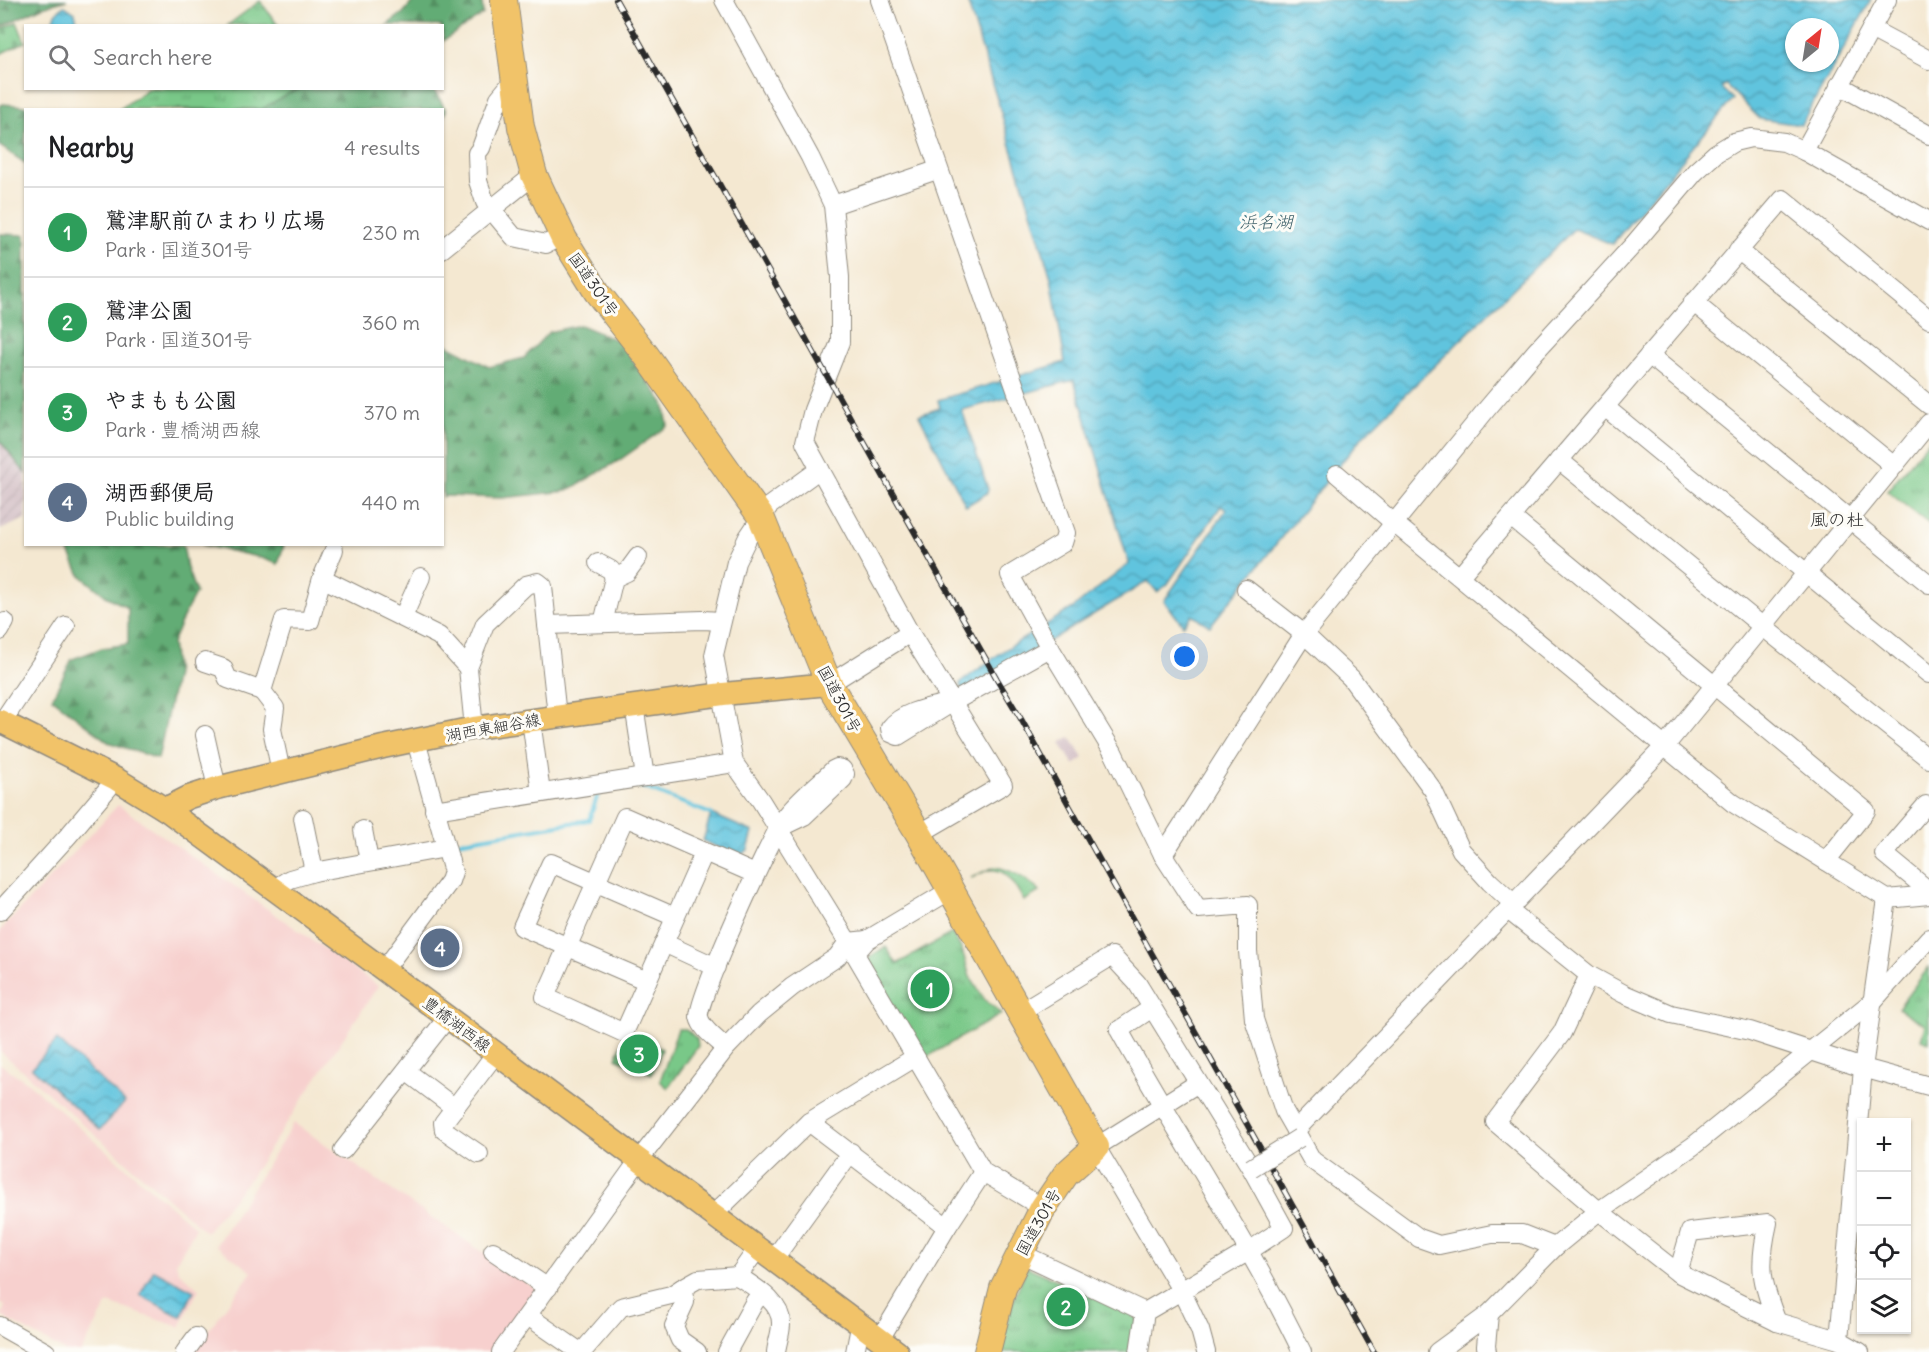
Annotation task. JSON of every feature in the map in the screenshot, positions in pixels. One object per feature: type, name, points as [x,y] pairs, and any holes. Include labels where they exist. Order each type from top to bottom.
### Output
[{"type":"highway","name":"国道301号","points":[[504,0],[520,127],[534,175],[562,236],[597,292],[646,355],[761,517],[829,684],[919,834],[949,891],[1096,1147],[1066,1174],[1043,1208],[1003,1288],[987,1352]]},
{"type":"main road","name":"湖西東細谷線","points":[[165,809],[189,797],[216,788],[383,747],[474,728],[634,705],[829,684]]},
{"type":"main road","name":"豊橋湖西線","points":[[1,722],[116,779],[165,809],[880,1339]]},
{"type":"street","points":[[724,0],[810,157],[833,205],[840,277],[840,342],[813,410],[805,442],[910,633],[1003,785],[919,834]]},
{"type":"street","points":[[880,0],[1066,533],[1063,543],[1010,575],[1050,648],[1113,752],[1163,855],[1198,909],[1248,906],[1248,951],[1254,1019],[1284,1111],[1311,1160],[1419,1238],[1439,1245],[1492,1234],[1522,1234],[1555,1247]]},
{"type":"street","points":[[1804,151],[1887,0]]},
{"type":"street","points":[[1871,29],[1929,60]]},
{"type":"street","points":[[513,81],[499,98],[481,148],[477,153],[478,181],[485,202],[514,237],[546,244],[562,236]]},
{"type":"street","points":[[1839,85],[1929,135]]},
{"type":"street","points":[[1163,855],[1304,634],[1536,351],[1695,172],[1716,153],[1734,142],[1751,138],[1784,142],[1929,220]]},
{"type":"street","points":[[833,205],[938,170]]},
{"type":"street","points":[[444,247],[534,175]]},
{"type":"street","points":[[1460,576],[1783,199],[1929,319]]},
{"type":"street","points":[[1738,250],[1929,405]]},
{"type":"street","points":[[1693,302],[1894,466]]},
{"type":"street","points":[[1648,355],[1929,584]]},
{"type":"street","points":[[1605,407],[1929,674]]},
{"type":"street","points":[[1251,1168],[1297,1134],[1665,746],[1929,423]]},
{"type":"street","points":[[1559,460],[1929,759]]},
{"type":"street","points":[[820,470],[769,506],[736,562],[714,655],[734,763],[777,829],[846,951],[983,1172],[1043,1208]]},
{"type":"street","points":[[1337,474],[1733,803],[1887,899],[1929,893]]},
{"type":"street","points":[[1511,517],[1866,811],[1826,861]]},
{"type":"street","points":[[262,691],[284,620],[310,621],[322,578],[334,550]]},
{"type":"street","points":[[614,578],[627,572],[638,557]]},
{"type":"street","points":[[598,563],[611,570],[614,578],[603,623]]},
{"type":"street","points":[[403,617],[421,577]]},
{"type":"street","points":[[322,578],[439,636],[468,668]]},
{"type":"street","points":[[474,728],[468,668],[485,624],[526,585],[538,582],[543,586],[557,716]]},
{"type":"street","points":[[1246,589],[1304,634],[1351,678],[1433,790],[1461,850],[1511,907],[1588,975],[1624,994],[1671,1014],[1750,1031],[1863,1068],[1929,1086]]},
{"type":"street","points":[[547,625],[721,621]]},
{"type":"street","points":[[1,722],[66,626]]},
{"type":"street","points":[[829,684],[910,633]]},
{"type":"street","points":[[953,702],[1050,648]]},
{"type":"street","points":[[205,662],[223,668],[228,679],[262,691],[275,708],[272,729],[282,772]]},
{"type":"street","points":[[634,705],[645,777]]},
{"type":"street","points":[[531,720],[541,793]]},
{"type":"street","points":[[205,735],[216,788]]},
{"type":"street","points":[[384,970],[452,877],[453,872],[416,741]]},
{"type":"street","points":[[434,810],[734,763]]},
{"type":"street","points":[[0,911],[116,779]]},
{"type":"street","points":[[1929,808],[1926,805],[1884,854],[1929,893]]},
{"type":"street","points":[[704,853],[624,1033],[545,997],[625,817],[755,874]]},
{"type":"street","points":[[303,818],[314,872]]},
{"type":"street","points":[[726,1048],[707,1030],[699,1017],[700,1008],[755,874],[777,829]]},
{"type":"street","points":[[363,830],[369,861]]},
{"type":"street","points":[[277,891],[290,879],[314,872],[446,848]]},
{"type":"street","points":[[647,981],[522,927],[551,863],[675,917]]},
{"type":"street","points":[[501,1352],[639,1160],[726,1048],[759,1014],[792,987],[846,951],[949,891]]},
{"type":"street","points":[[1839,1340],[1863,1068],[1887,899]]},
{"type":"street","points":[[1437,1352],[1489,1314],[1555,1247],[1599,1211],[1693,1146],[1874,1000],[1929,938]]},
{"type":"street","points":[[664,943],[716,967]]},
{"type":"street","points":[[1020,1012],[1112,956],[1137,983],[1251,1168],[1284,1228],[1250,1251],[1145,1312]]},
{"type":"street","points":[[1588,975],[1562,1033],[1495,1122],[1599,1211],[1678,1273],[1777,1322],[1839,1340],[1860,1352]]},
{"type":"street","points":[[1152,1008],[1119,1030],[1161,1106],[1250,1251],[1302,1352]]},
{"type":"street","points":[[343,1150],[448,1017]]},
{"type":"street","points":[[479,1154],[444,1130],[443,1123],[496,1053]]},
{"type":"street","points":[[713,1215],[809,1122],[914,1058]]},
{"type":"street","points":[[406,1071],[455,1108]]},
{"type":"street","points":[[1198,1083],[1096,1147],[1181,1290],[1200,1330],[1206,1352]]},
{"type":"street","points":[[809,1122],[947,1227]]},
{"type":"street","points":[[528,1316],[581,1352],[621,1307],[670,1294],[698,1279],[738,1276],[765,1254],[851,1152]]},
{"type":"street","points":[[855,1352],[860,1332],[880,1339],[983,1172]]},
{"type":"street","points":[[1678,1273],[1690,1232],[1768,1223],[1761,1263],[1765,1291],[1777,1322]]},
{"type":"street","points":[[493,1251],[548,1288]]},
{"type":"street","points":[[1020,1253],[1145,1312]]},
{"type":"street","points":[[738,1276],[763,1294],[781,1313],[782,1326],[776,1352]]},
{"type":"street","points":[[682,1288],[685,1302],[674,1326],[680,1340],[697,1352]]},
{"type":"street","points":[[727,1352],[763,1294]]},
{"type":"street","points":[[1139,1352],[1145,1312]]},
{"type":"street","points":[[1488,1352],[1486,1346],[1489,1314]]},
{"type":"street","points":[[0,1326],[46,1352]]},
{"type":"street","points":[[185,1352],[196,1337]]},
{"type":"shaded area","points":[[0,441],[24,471],[24,519],[0,530]]},
{"type":"shaded area","points":[[1070,737],[1084,758],[1074,765],[1060,743]]},
{"type":"shaded area","points":[[118,805],[378,986],[250,1178],[206,1232],[0,1051],[0,931]]},
{"type":"shaded area","points":[[0,1064],[27,1082],[196,1228],[176,1262],[178,1271],[199,1289],[180,1327],[108,1303],[81,1352],[66,1352],[1,1316],[5,1306],[0,1303]]},
{"type":"shaded area","points":[[294,1123],[539,1291],[492,1352],[192,1352],[252,1272],[216,1245]]},
{"type":"green space","points":[[0,0],[67,0],[42,7],[0,27]]},
{"type":"green space","points":[[414,0],[482,0],[483,14],[444,40],[444,24],[388,24],[403,13]]},
{"type":"green space","points":[[260,1],[277,24],[229,24]]},
{"type":"green space","points":[[17,22],[24,42],[0,54],[0,29]]},
{"type":"green space","points":[[146,90],[294,90],[264,108],[121,108]]},
{"type":"green space","points":[[298,90],[434,90],[446,110],[444,115],[444,108],[197,108],[263,103]]},
{"type":"green space","points":[[3,104],[28,108],[24,108],[24,162],[0,146],[0,106]]},
{"type":"green space","points":[[0,234],[24,235],[24,472],[0,441]]},
{"type":"green space","points":[[580,325],[619,341],[664,403],[668,426],[618,461],[567,491],[502,498],[444,497],[444,343],[489,367],[524,358],[549,332]]},
{"type":"green space","points":[[1929,440],[1929,524],[1887,491]]},
{"type":"green space","points":[[66,546],[183,546],[187,568],[196,593],[172,643],[176,674],[158,759],[108,742],[52,698],[72,659],[102,648],[128,644],[128,608],[106,596],[80,575]]},
{"type":"green space","points":[[207,546],[284,546],[278,564],[258,557]]},
{"type":"green space","points":[[994,867],[1012,872],[1031,883],[1039,892],[1024,901],[1006,875],[996,870],[986,871]]},
{"type":"green space","points":[[952,933],[962,950],[970,977],[985,1000],[1002,1014],[923,1059],[867,962],[872,955],[886,947],[897,964]]},
{"type":"green space","points":[[1929,967],[1929,1042],[1921,1039],[1925,1025],[1898,1008]]},
{"type":"green space","points":[[678,1029],[686,1029],[697,1039],[698,1046],[668,1088],[660,1081]]},
{"type":"green space","points":[[628,1031],[662,1049],[652,1074],[616,1058]]},
{"type":"green space","points":[[1027,1267],[1133,1313],[1138,1320],[1132,1352],[999,1352],[1013,1301]]},
{"type":"water","name":"浜名湖","points":[[967,0],[1871,0],[1839,57],[1839,18],[1785,18],[1785,72],[1831,72],[1801,125],[1760,119],[1725,84],[1721,88],[1733,99],[1612,244],[1574,229],[1363,436],[1210,626],[1192,615],[1183,625],[1164,601],[1226,510],[1221,506],[1167,585],[1157,592],[1148,581],[962,691],[960,683],[1003,651],[1073,608],[1129,564],[1074,380],[962,410],[988,489],[987,493],[966,506],[919,415],[940,408],[938,400],[1065,362],[1051,278]]},
{"type":"water","points":[[65,6],[75,13],[78,24],[52,24],[60,9]]},
{"type":"water","points":[[711,814],[753,832],[748,850],[739,856],[703,841]]},
{"type":"water","points":[[57,1040],[125,1102],[100,1130],[32,1068]]},
{"type":"water","points":[[154,1270],[194,1291],[181,1317],[140,1295]]},
{"type":"waterway","points":[[637,785],[711,814]]},
{"type":"waterway","points":[[456,854],[457,842],[589,820],[600,789]]},
{"type":"railway","points":[[616,0],[1374,1352]]},
{"type":"place","name":"湖西郵便局","points":[[440,948]]},
{"type":"place","name":"鷲津駅前ひまわり広場","points":[[930,989]]},
{"type":"place","name":"やまもも公園","points":[[639,1054]]},
{"type":"place","name":"鷲津公園","points":[[1066,1307]]},
{"type":"district","name":"風の杜","points":[[1837,519]]}]
